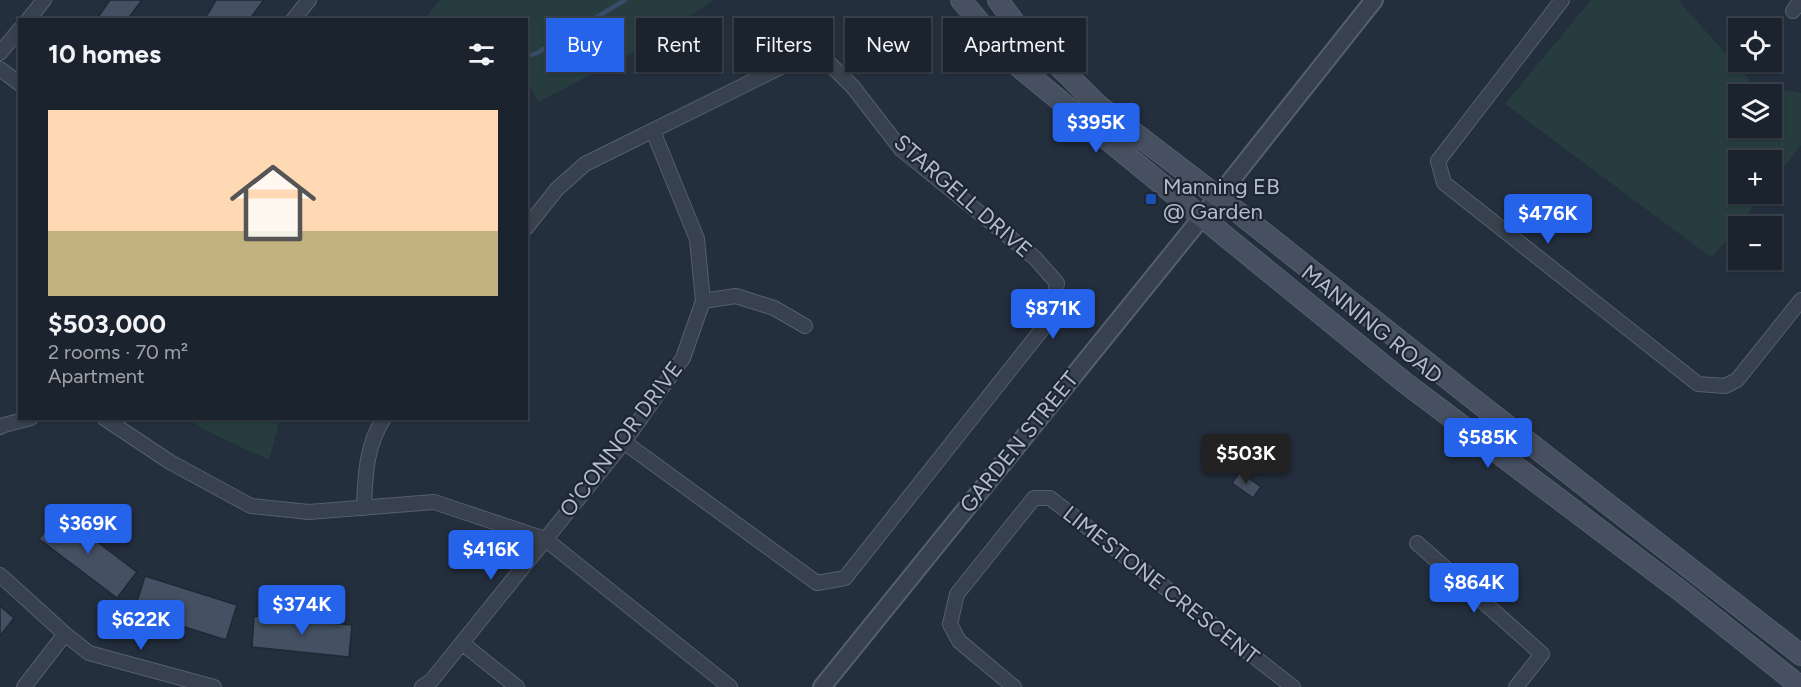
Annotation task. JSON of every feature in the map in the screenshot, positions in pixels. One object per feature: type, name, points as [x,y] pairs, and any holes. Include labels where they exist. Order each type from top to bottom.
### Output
[{"type":"main road","name":"MANNING ROAD","points":[[961,0],[1013,62],[1202,217],[1404,382],[1682,592],[1801,687]]},
{"type":"main road","name":"MANNING ROAD","points":[[998,0],[1014,22],[1098,105],[1801,655]]},
{"type":"street","points":[[30,18],[44,0]]},
{"type":"street","points":[[295,18],[309,0]]},
{"type":"street","name":"GARDEN STREET","points":[[822,687],[1202,217],[1374,0]]},
{"type":"street","points":[[1562,0],[1438,161],[1444,183],[1698,384],[1725,386],[1737,380],[1801,300]]},
{"type":"street","points":[[0,53],[18,31]]},
{"type":"street","name":"STARGELL DRIVE","points":[[528,225],[557,189],[585,164],[801,57],[824,58],[853,87],[901,149],[1035,258],[1057,283],[1051,318],[845,578],[816,584],[624,442]]},
{"type":"street","points":[[0,69],[18,82]]},
{"type":"street","name":"O'CONNOR DRIVE","points":[[422,687],[432,680],[624,442],[683,358],[703,302],[697,239],[653,131]]},
{"type":"street","points":[[703,302],[736,296],[774,308],[805,326]]},
{"type":"street","points":[[0,427],[22,420]]},
{"type":"street","points":[[107,420],[170,462],[251,506],[309,512],[434,502],[545,539],[730,687]]},
{"type":"street","points":[[363,508],[366,464],[378,427],[383,420]]},
{"type":"street","name":"LIMESTONE CRESCENT","points":[[1014,687],[959,641],[950,624],[957,594],[1034,498],[1050,498],[1293,687]]},
{"type":"street","points":[[1417,543],[1542,654],[1516,687]]},
{"type":"street","points":[[0,575],[89,653],[209,686]]},
{"type":"street","points":[[24,687],[65,634]]},
{"type":"street","points":[[462,643],[517,687]]},
{"type":"green space","points":[[440,0],[713,0],[687,18],[636,18],[636,51],[624,57],[624,18],[546,18],[546,72],[596,72],[539,102],[528,85],[528,18],[425,18]]},
{"type":"green space","points":[[1591,0],[1678,0],[1728,56],[1728,72],[1742,72],[1753,84],[1728,84],[1728,138],[1782,138],[1782,89],[1801,93],[1801,145],[1782,170],[1782,150],[1728,150],[1728,204],[1755,204],[1745,216],[1728,216],[1728,238],[1712,258],[1505,104]]},
{"type":"green space","points":[[189,420],[280,420],[269,460]]},
{"type":"building","points":[[110,0],[142,0],[128,18],[97,18]]},
{"type":"building","points":[[216,0],[264,0],[250,18],[205,18]]},
{"type":"building","points":[[1240,472],[1261,487],[1253,498],[1232,483]]},
{"type":"building","points":[[58,512],[137,572],[117,598],[39,539]]},
{"type":"building","points":[[145,576],[237,605],[226,640],[134,611]]},
{"type":"building","points":[[0,606],[14,618],[0,636]]},
{"type":"building","points":[[254,616],[352,625],[349,657],[252,647]]},
{"type":"waterway","points":[[528,56],[625,0]]},
{"type":"place","name":"Manning EB @ Garden","points":[[1151,199]]}]
